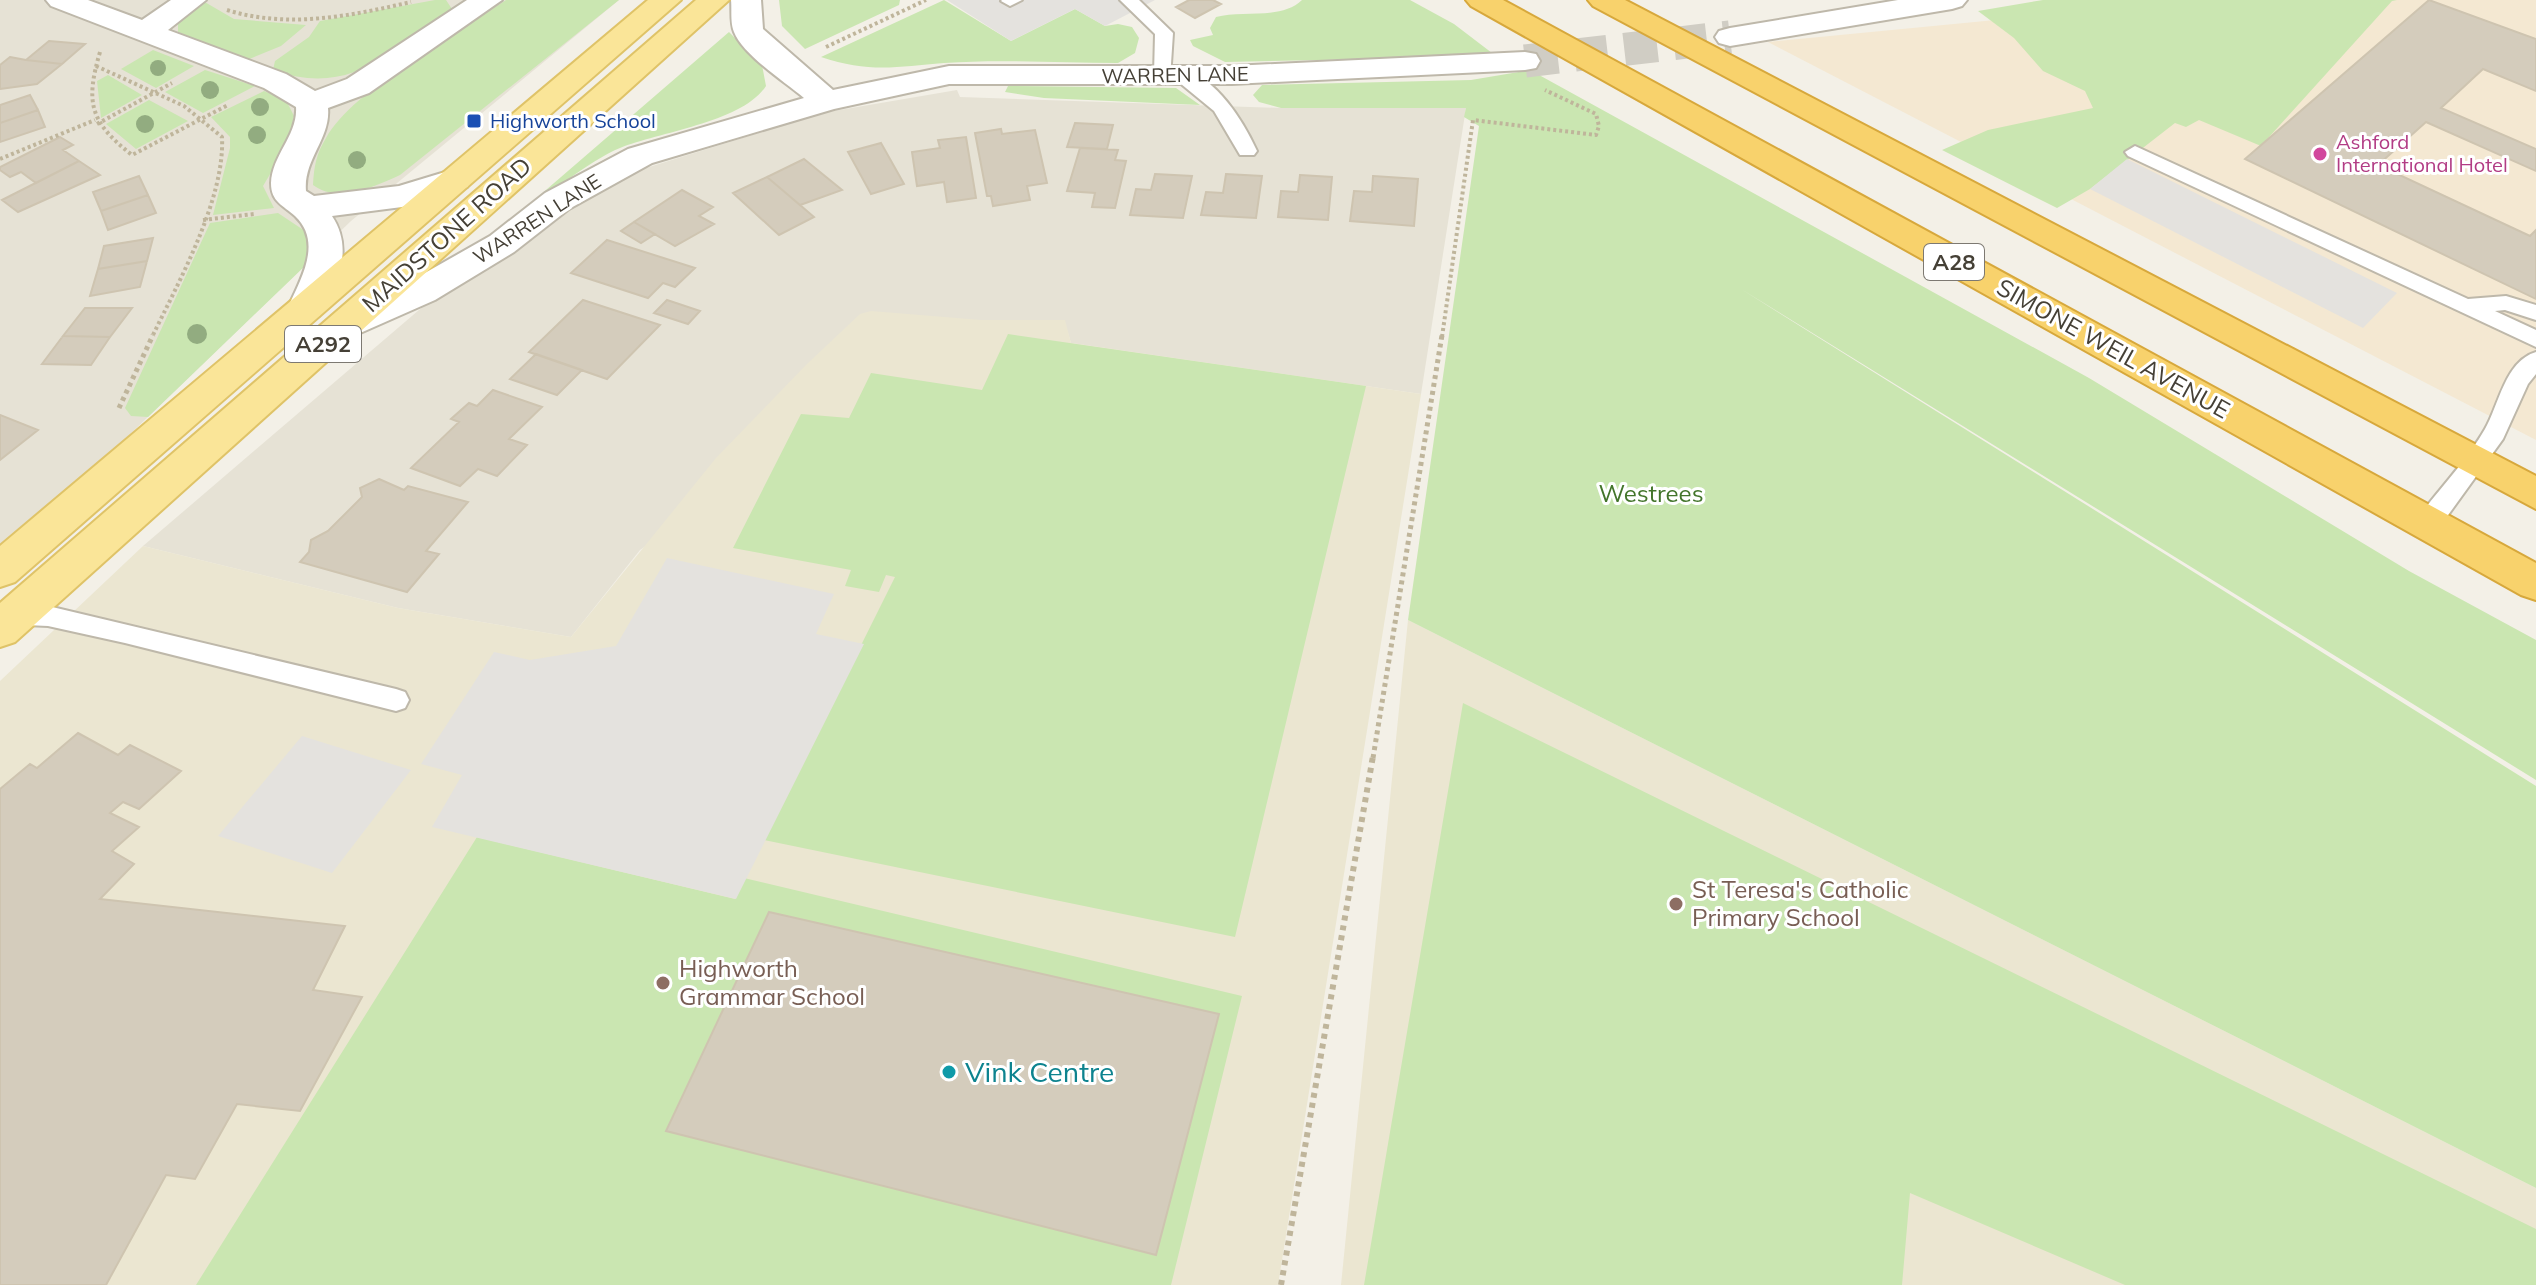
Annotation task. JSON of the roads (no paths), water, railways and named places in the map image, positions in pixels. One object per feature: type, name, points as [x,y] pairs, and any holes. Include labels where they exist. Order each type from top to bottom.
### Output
[{"type":"highway","name":"SIMONE WEIL AVENUE","points":[[1481,0],[2536,583]]},
{"type":"highway","points":[[1603,0],[2536,494]]},
{"type":"main road","name":"MAIDSTONE ROAD","points":[[0,570],[666,0]]},
{"type":"main road","name":"MAIDSTONE ROAD","points":[[6,623],[714,0]]},
{"type":"street","points":[[61,0],[275,81],[312,103],[314,113],[310,129],[295,152],[287,183],[289,195],[308,208],[328,238],[329,252],[306,307]]},
{"type":"street","points":[[146,31],[191,0]]},
{"type":"street","points":[[312,103],[358,86],[487,0]]},
{"type":"street","points":[[746,0],[748,31],[767,52],[827,101]]},
{"type":"street","points":[[1730,37],[1952,0]]},
{"type":"street","name":"WARREN LANE","points":[[345,325],[422,291],[502,244],[557,201],[640,156],[827,101],[949,75],[1172,75],[1525,61]]},
{"type":"street","points":[[308,208],[402,196],[455,180]]},
{"type":"lane","points":[[1129,0],[1164,33],[1172,75],[1206,90],[1231,118],[1247,151]]},
{"type":"lane","points":[[2135,152],[2536,339]]},
{"type":"lane","points":[[2468,306],[2506,303],[2536,313]]},
{"type":"lane","points":[[2429,522],[2495,433],[2518,380],[2536,360]]},
{"type":"lane","points":[[6,623],[48,616],[125,632],[396,700]]},
{"type":"tunnel","points":[[1525,61],[1730,37]]},
{"type":"place","name":"Highworth School","points":[[474,121]]},
{"type":"place","name":"Ashford International Hotel","points":[[2320,154]]},
{"type":"place","name":"St Teresa's Catholic Primary School","points":[[1676,904]]},
{"type":"place","name":"Highworth Grammar School","points":[[663,983]]},
{"type":"place","name":"Vink Centre","points":[[949,1072]]},
{"type":"park label","name":"Westrees","points":[[1651,494]]}]
